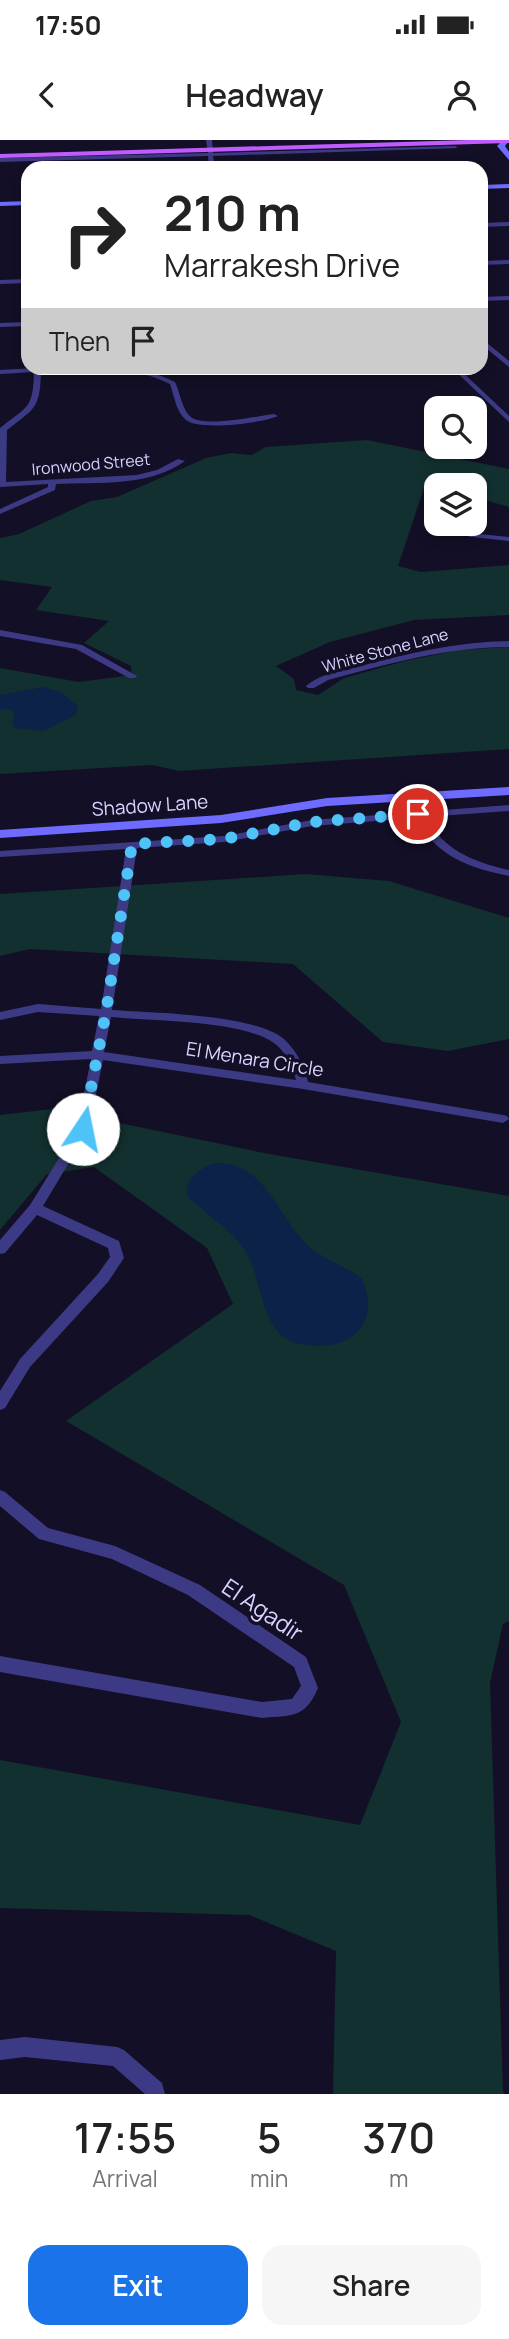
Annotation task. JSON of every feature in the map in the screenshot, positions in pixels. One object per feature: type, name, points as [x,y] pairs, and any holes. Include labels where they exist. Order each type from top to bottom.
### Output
[{"type":"main road","points":[[0,154],[374,140]]},
{"type":"main road","points":[[210,147],[506,142]]},
{"type":"street","points":[[506,142],[501,146],[509,158]]},
{"type":"street","points":[[210,147],[455,148]]},
{"type":"street","points":[[488,189],[509,188]]},
{"type":"street","points":[[0,206],[21,205]]},
{"type":"street","points":[[488,225],[509,224]]},
{"type":"street","points":[[488,263],[509,262]]},
{"type":"street","points":[[0,282],[21,281]]},
{"type":"street","points":[[488,299],[509,298]]},
{"type":"street","points":[[0,325],[21,324]]},
{"type":"street","points":[[488,346],[509,365]]},
{"type":"street","points":[[0,372],[21,370]]},
{"type":"street","points":[[0,485],[4,481],[3,424],[32,407],[37,391],[38,375]]},
{"type":"street","points":[[158,375],[173,383],[187,417],[192,420],[213,422],[274,416]]},
{"type":"street","points":[[461,375],[509,420]]},
{"type":"street","name":"Ironwood Street","points":[[0,485],[137,477],[159,472],[181,461]]},
{"type":"street","points":[[0,512],[52,488],[52,482]]},
{"type":"street","points":[[481,536],[509,539]]},
{"type":"street","points":[[0,633],[79,647],[132,676]]},
{"type":"street","name":"White Stone Lane","points":[[311,686],[325,678],[428,651],[472,644],[509,644]]},
{"type":"street","name":"Shadow Lane","points":[[0,834],[254,816],[302,804],[509,791]]},
{"type":"street","points":[[0,853],[224,839],[312,822],[509,808]]},
{"type":"street","points":[[418,814],[431,837],[447,853],[509,873]]},
{"type":"street","points":[[0,1249],[35,1208],[83,1129],[106,1012],[132,844]]},
{"type":"street","points":[[0,1016],[38,1008],[224,1022],[255,1030],[279,1041],[297,1063],[303,1085]]},
{"type":"street","name":"El Menara Circle","points":[[0,1060],[97,1055],[303,1085],[507,1119]]},
{"type":"street","points":[[0,1404],[25,1363],[103,1278],[117,1258],[114,1245],[35,1208]]},
{"type":"street","name":"El Agadir","points":[[0,1497],[44,1534],[115,1553],[194,1590],[300,1662],[310,1688],[296,1707],[262,1710],[0,1664]]},
{"type":"street","points":[[0,2050],[25,2047],[117,2057],[155,2090],[155,2094]]},
{"type":"green space","points":[[367,440],[424,452],[424,459],[460,459],[509,469],[509,507],[487,501],[487,473],[424,473],[424,488],[398,566],[421,572],[509,565],[509,615],[414,620],[330,642],[276,666],[294,679],[296,690],[318,695],[344,678],[405,661],[459,650],[509,647],[509,749],[179,771],[152,765],[0,774],[0,668],[79,682],[132,675],[131,666],[84,643],[109,621],[36,610],[52,587],[0,580],[0,538],[19,534],[91,501],[117,497],[206,458],[231,453],[252,455],[266,447]]},
{"type":"green space","points":[[306,874],[389,881],[509,918],[509,1039],[448,1051],[383,1042],[293,964],[30,949],[0,956],[0,894]]},
{"type":"green space","points":[[52,1109],[264,1153],[509,1196],[509,1621],[503,1624],[490,1683],[505,2094],[333,2094],[336,1951],[249,1915],[0,1908],[0,1760],[360,1825],[401,1722],[344,1585],[66,1421],[233,1304],[207,1248],[94,1167],[47,1174],[0,1230],[0,1115]]},
{"type":"water","points":[[44,687],[61,692],[78,706],[76,715],[44,731],[14,728],[12,722],[15,714],[11,710],[0,709],[0,695]]},
{"type":"water","points":[[214,1163],[232,1165],[247,1171],[270,1194],[299,1236],[311,1248],[362,1279],[368,1306],[366,1318],[353,1336],[331,1345],[316,1346],[292,1342],[277,1330],[267,1312],[250,1260],[238,1241],[187,1195],[191,1179]]},
{"type":"route","points":[[83,1129],[106,1012],[132,844],[224,839],[312,822],[418,814]]}]
